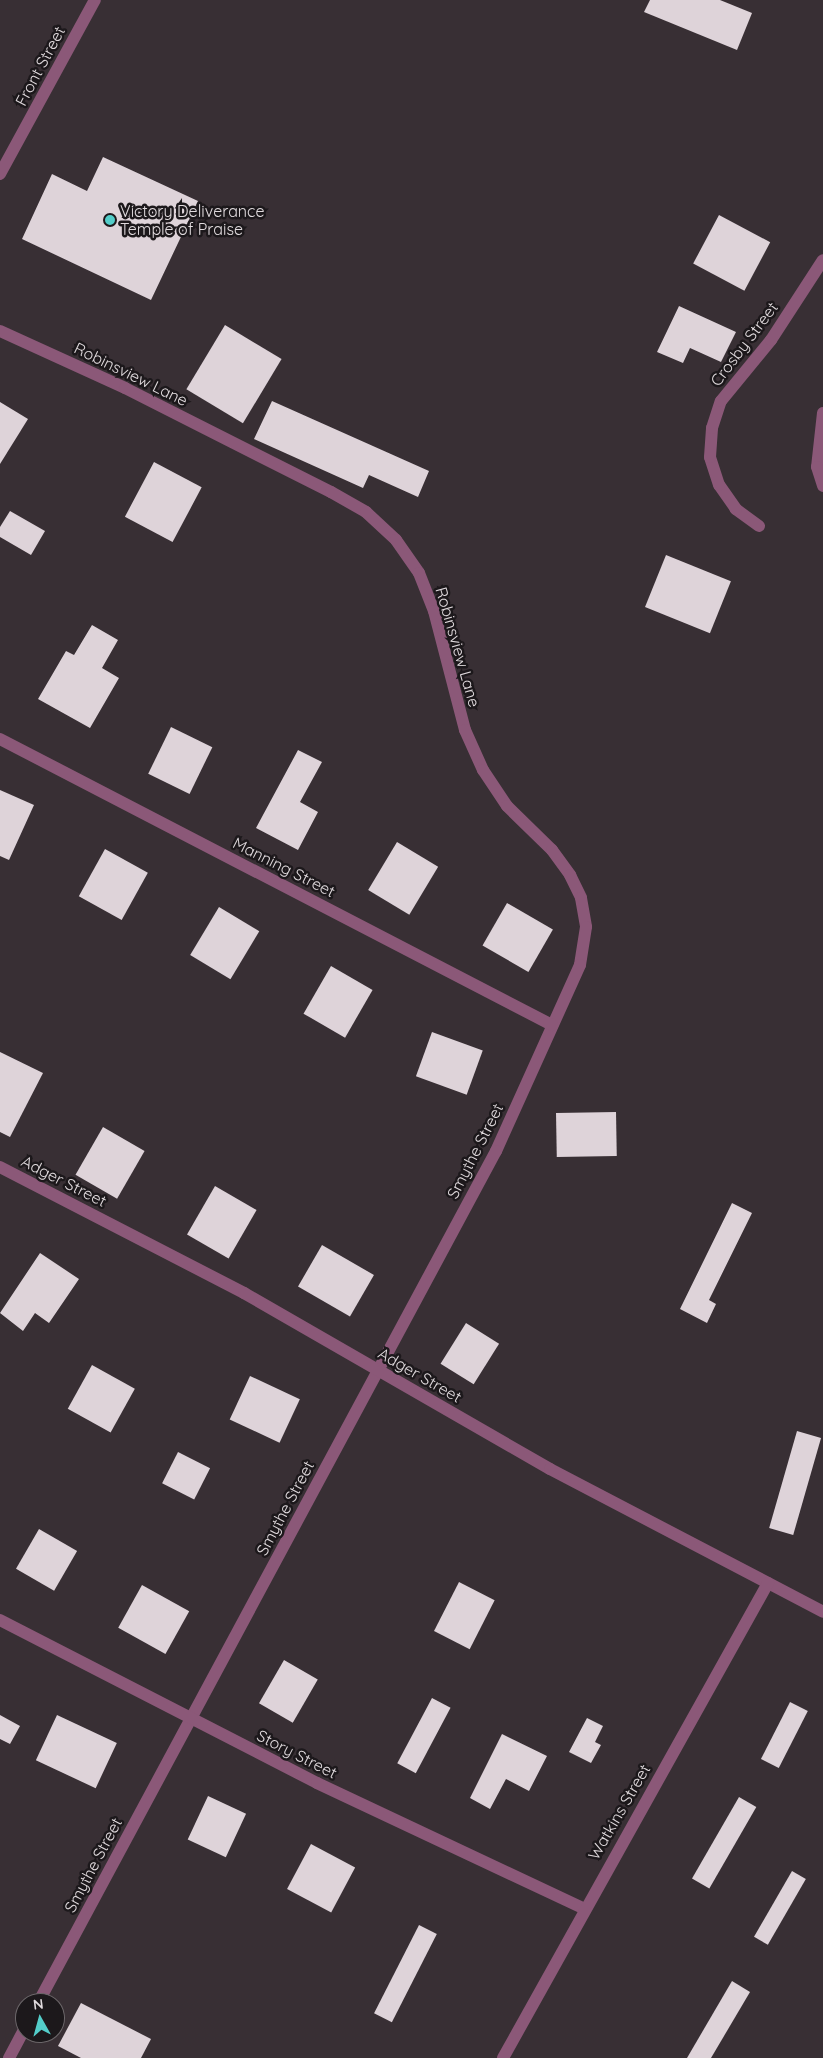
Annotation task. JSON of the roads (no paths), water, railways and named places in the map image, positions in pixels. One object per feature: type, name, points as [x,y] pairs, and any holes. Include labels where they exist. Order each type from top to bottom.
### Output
[{"type":"street","name":"Front Street","points":[[0,174],[95,0]]},
{"type":"street","name":"Crosby Street","points":[[759,526],[736,509],[719,485],[710,457],[712,428],[721,401],[771,340],[823,260]]},
{"type":"street","name":"Robinsview Lane","points":[[0,331],[125,388],[331,492],[366,512],[396,540],[419,573],[434,611],[465,730],[483,770],[508,806],[552,850],[570,875],[581,898],[586,927],[585,946],[580,965],[552,1025]]},
{"type":"street","points":[[823,413],[817,467],[823,486]]},
{"type":"street","name":"Manning Street","points":[[0,738],[552,1025]]},
{"type":"street","name":"Smythe Street","points":[[43,1993],[377,1369],[496,1151],[552,1025]]},
{"type":"street","name":"Adger Street","points":[[0,1167],[244,1293],[550,1469],[823,1612]]},
{"type":"street","name":"Watkins Street","points":[[502,2058],[583,1908],[768,1583]]},
{"type":"street","name":"Story Street","points":[[0,1620],[317,1783],[583,1908]]},
{"type":"street","points":[[9,2058],[17,2043]]},
{"type":"place","name":"Victory Deliverance Temple of Praise","points":[[110,220]]}]
